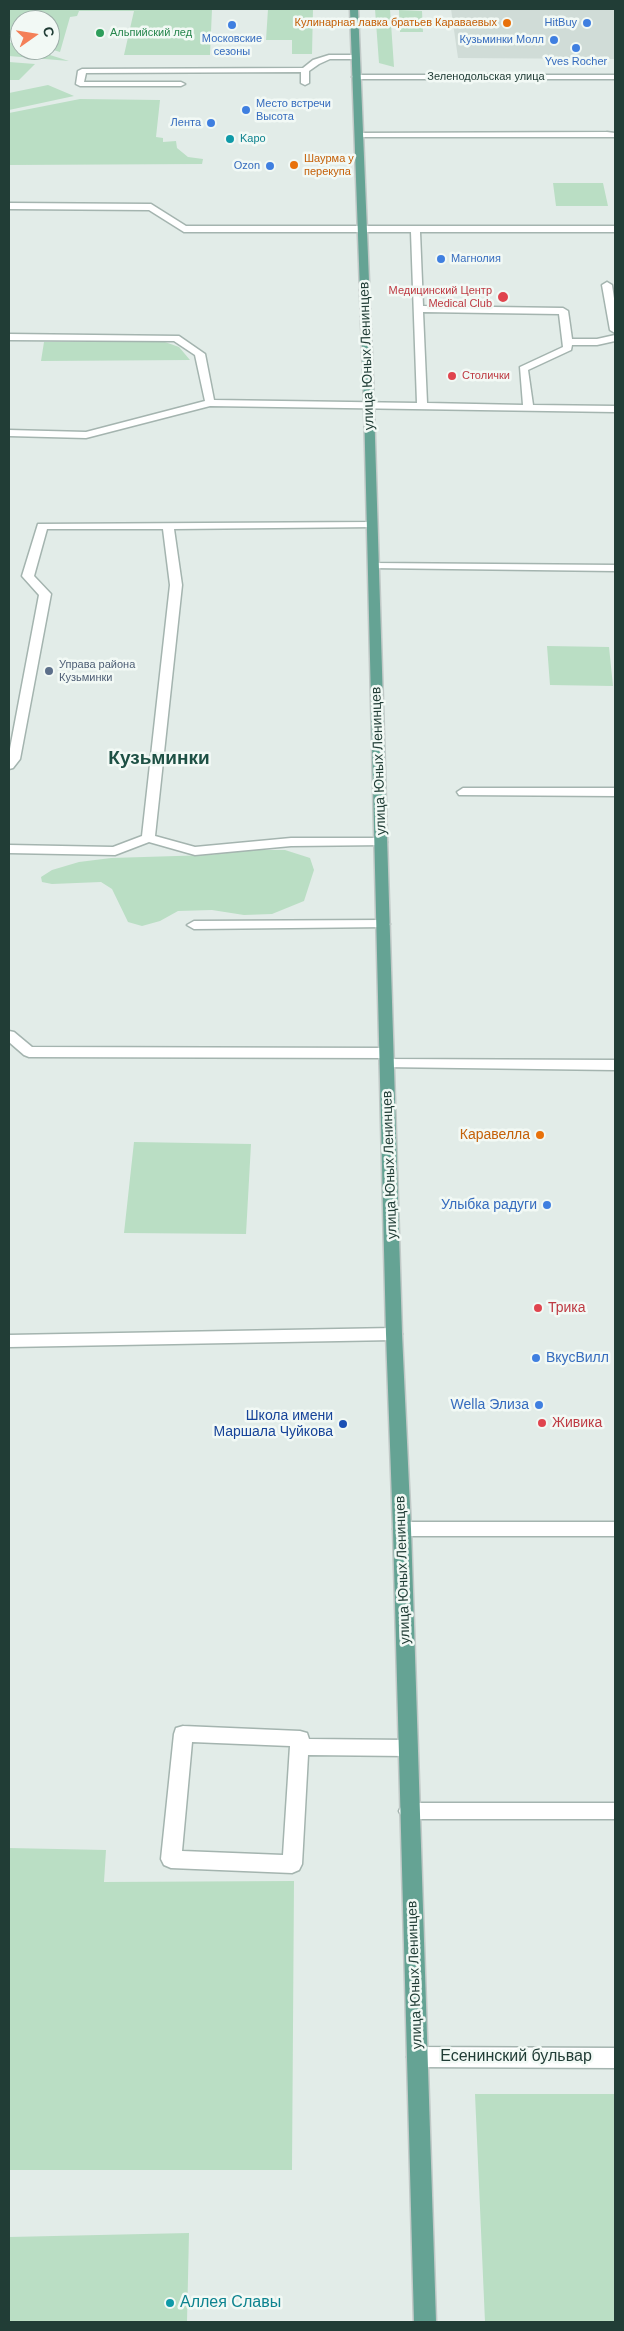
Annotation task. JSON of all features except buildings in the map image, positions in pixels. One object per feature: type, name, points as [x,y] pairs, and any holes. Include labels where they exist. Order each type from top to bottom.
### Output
[{"type":"main road","name":"улица Юных Ленинцев","points":[[354,9],[374,566],[394,1334],[402,1528],[425,2322]]},
{"type":"street","points":[[181,84],[80,84],[82,71],[305,70],[316,62],[329,57],[355,57]]},
{"type":"street","points":[[304,83],[305,70]]},
{"type":"street","name":"Зеленодольская улица","points":[[356,77],[615,77]]},
{"type":"street","points":[[359,135],[607,134],[615,136]]},
{"type":"street","points":[[9,206],[151,207],[184,230],[615,229]]},
{"type":"street","points":[[416,229],[422,406]]},
{"type":"street","points":[[607,285],[615,330]]},
{"type":"street","points":[[418,309],[562,311],[568,348],[523,368],[528,407]]},
{"type":"street","points":[[9,337],[176,338],[200,354],[210,402]]},
{"type":"street","points":[[567,342],[597,342],[615,338]]},
{"type":"street","points":[[9,433],[86,435],[210,402],[615,408]]},
{"type":"street","points":[[9,765],[14,759],[45,594],[28,576],[42,526],[372,525]]},
{"type":"street","points":[[148,838],[176,585],[168,526]]},
{"type":"street","points":[[374,566],[615,568]]},
{"type":"street","points":[[463,792],[615,792]]},
{"type":"street","points":[[9,849],[115,852],[148,838],[195,851],[291,842],[381,842]]},
{"type":"street","points":[[194,925],[383,924]]},
{"type":"street","points":[[9,1035],[29,1052],[615,1065]]},
{"type":"street","points":[[9,1341],[394,1334]]},
{"type":"street","points":[[402,1528],[615,1529]]},
{"type":"street","points":[[184,1734],[300,1739],[300,1747],[292,1864],[171,1859],[184,1734]]},
{"type":"street","points":[[300,1747],[408,1748]]},
{"type":"street","points":[[410,1810],[615,1811]]},
{"type":"street","name":"Есенинский бульвар","points":[[417,2057],[615,2058]]},
{"type":"shaded area","name":"Кузьминки Молл","points":[[451,9],[615,9],[615,59],[458,58]]},
{"type":"green space","points":[[9,9],[212,9],[210,55],[124,55],[134,11],[79,11],[77,16],[70,17],[60,52],[60,10],[10,10],[9,37]]},
{"type":"green space","points":[[268,9],[313,9],[312,54],[292,54],[292,40],[266,40]]},
{"type":"green space","points":[[375,9],[390,9],[394,67],[379,63]]},
{"type":"green space","points":[[399,10],[422,11],[423,32],[400,32]]},
{"type":"green space","points":[[9,62],[35,64],[19,80],[9,80]]},
{"type":"green space","points":[[48,85],[74,96],[9,110],[9,93]]},
{"type":"green space","points":[[80,99],[160,100],[156,137],[163,138],[163,142],[176,141],[177,148],[188,157],[203,159],[202,164],[9,165],[9,113]]},
{"type":"green space","points":[[553,183],[603,183],[608,206],[556,206]]},
{"type":"green space","points":[[44,342],[165,342],[179,347],[190,360],[41,361]]},
{"type":"green space","points":[[547,646],[609,647],[613,686],[550,685]]},
{"type":"green space","points":[[252,850],[285,850],[310,858],[314,870],[304,901],[272,914],[244,915],[212,910],[178,911],[160,921],[142,926],[128,922],[112,889],[101,882],[52,884],[42,882],[41,877],[52,870],[79,862],[111,858],[209,855]]},
{"type":"green space","points":[[134,1142],[251,1144],[246,1234],[124,1233]]},
{"type":"green space","points":[[9,1848],[106,1850],[104,1882],[294,1881],[292,2170],[9,2170]]},
{"type":"green space","points":[[475,2094],[615,2094],[615,2322],[485,2322]]},
{"type":"green space","points":[[189,2233],[187,2322],[9,2322],[9,2237]]},
{"type":"place","name":"Кулинарная лавка братьев Караваевых","points":[[507,23]]},
{"type":"place","name":"HitBuy","points":[[587,23]]},
{"type":"place","name":"Московские сезоны","points":[[232,25]]},
{"type":"place","name":"Альпийский лед","points":[[100,33]]},
{"type":"place","name":"Кузьминки Молл","points":[[554,40]]},
{"type":"place","name":"Yves Rocher","points":[[576,48]]},
{"type":"place","name":"Место встречи Высота","points":[[246,110]]},
{"type":"place","name":"Лента","points":[[211,123]]},
{"type":"place","name":"Kapo","points":[[230,139]]},
{"type":"place","name":"Шаурма у перекупа","points":[[294,165]]},
{"type":"place","name":"Ozon","points":[[270,166]]},
{"type":"place","name":"Магнолия","points":[[441,259]]},
{"type":"place","name":"Медицинский Центр Medical Club","points":[[503,297]]},
{"type":"place","name":"Столички","points":[[452,376]]},
{"type":"place","name":"Управа района Кузьминки","points":[[49,671]]},
{"type":"place","name":"Каравелла","points":[[540,1135]]},
{"type":"place","name":"Улыбка радуги","points":[[547,1205]]},
{"type":"place","name":"Трика","points":[[538,1308]]},
{"type":"place","name":"ВкусВилл","points":[[536,1358]]},
{"type":"place","name":"Wella Элиза","points":[[539,1405]]},
{"type":"place","name":"Живика","points":[[542,1423]]},
{"type":"place","name":"Школа имени Маршала Чуйкова","points":[[343,1424]]},
{"type":"place","name":"Аллея Славы","points":[[170,2303]]},
{"type":"district","name":"Кузьминки","points":[[159,759]]}]
